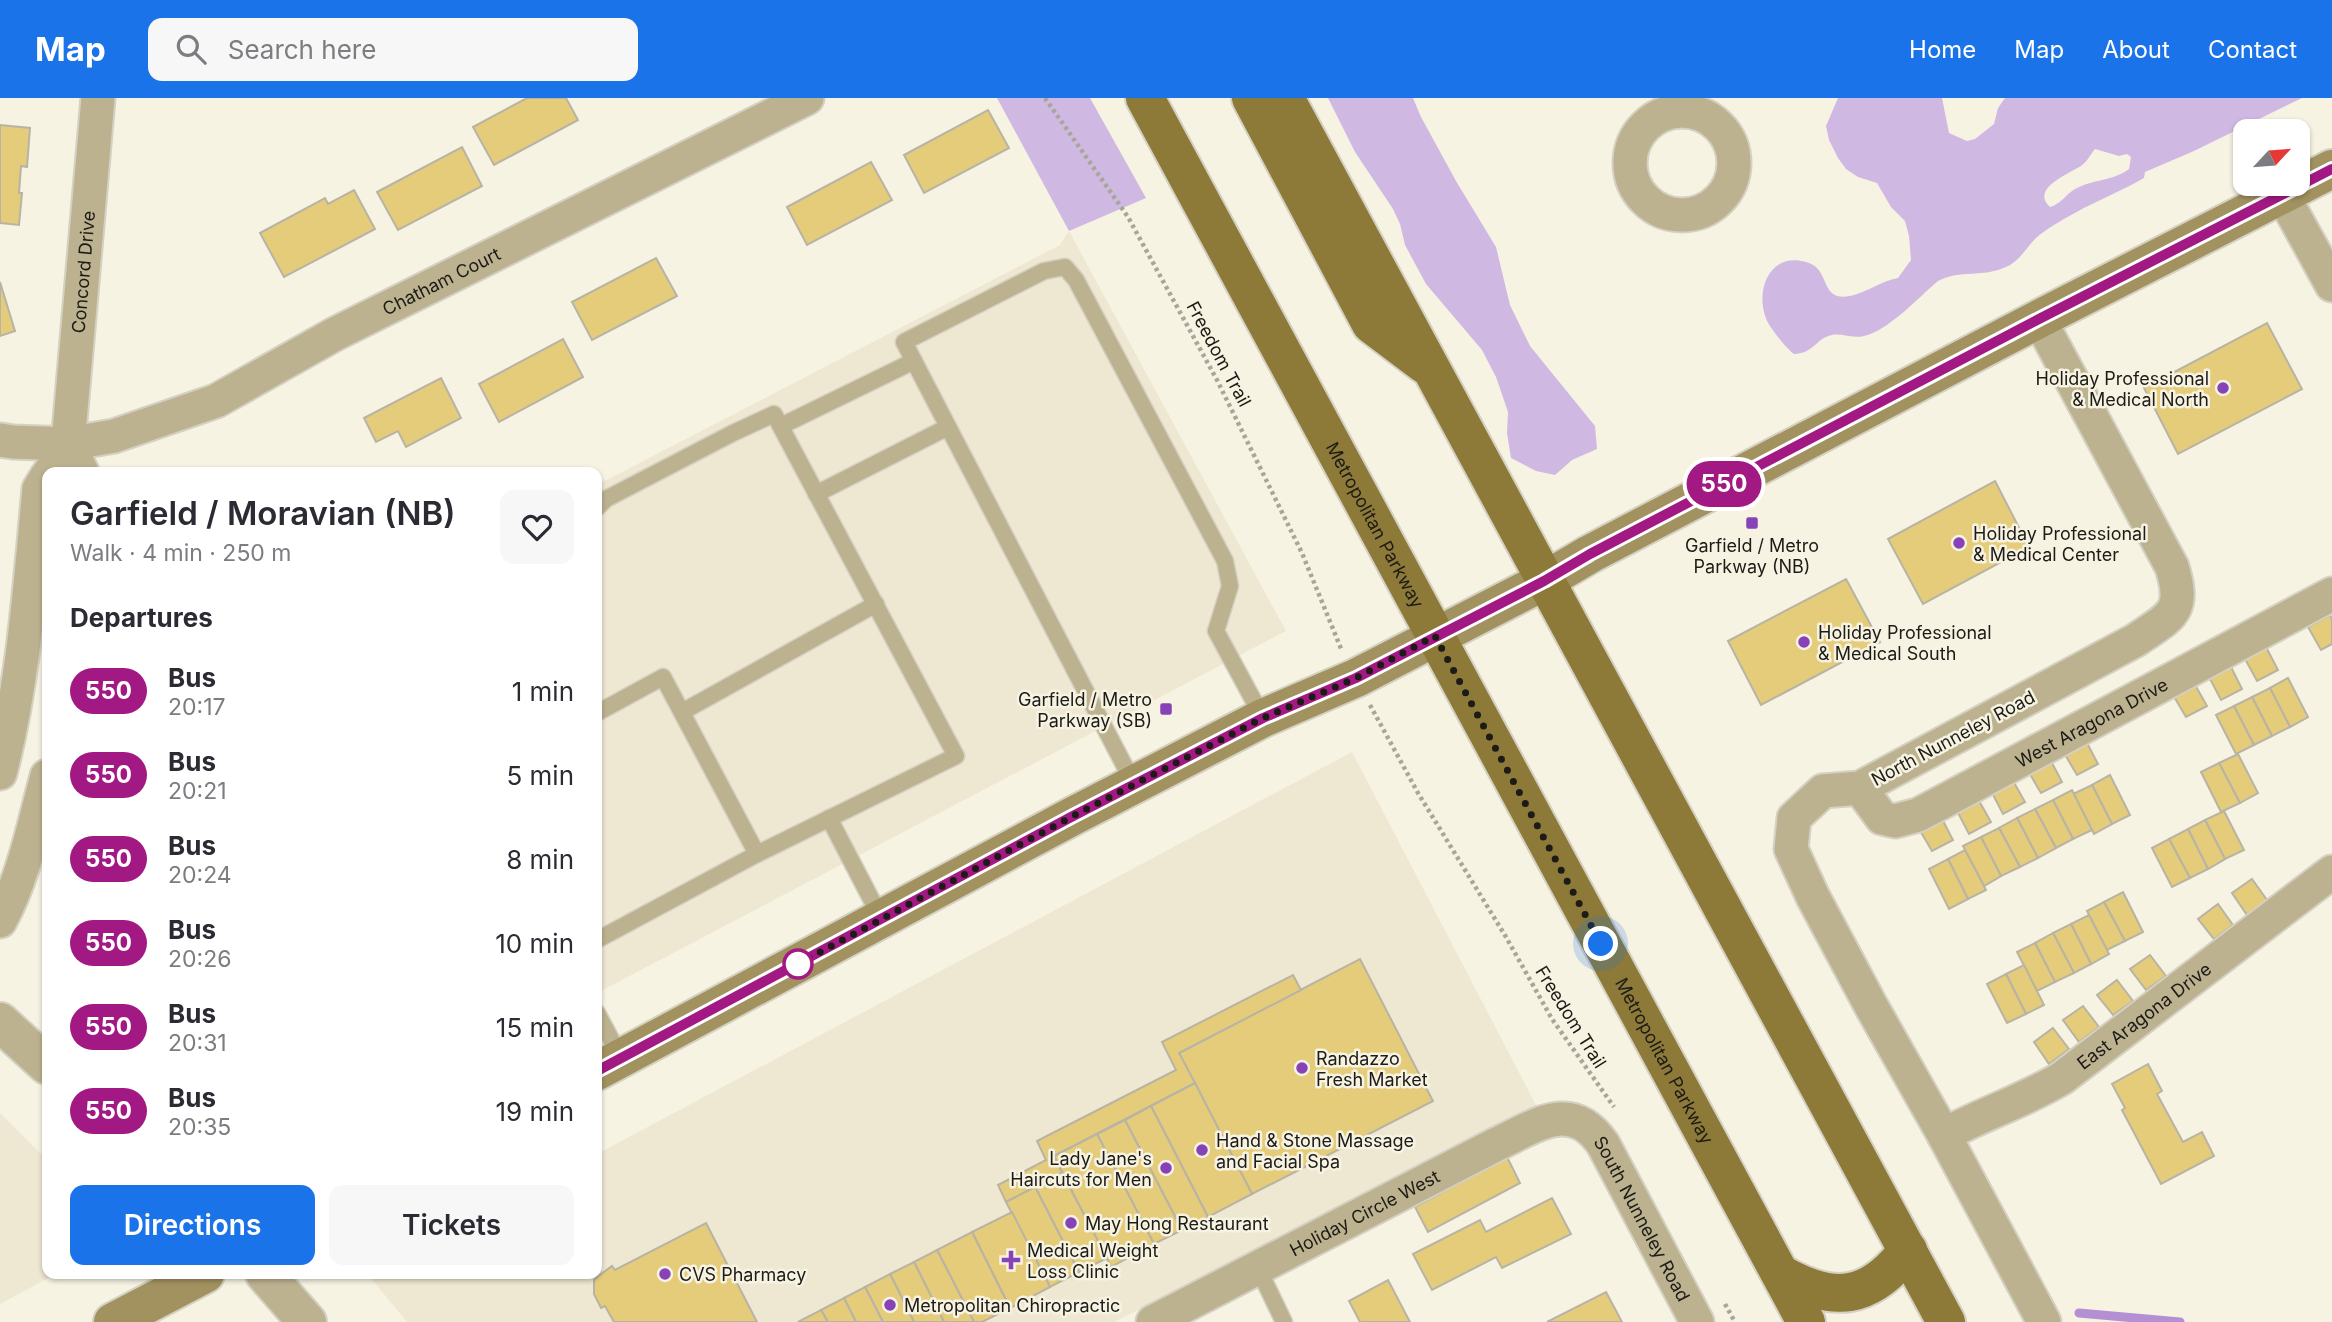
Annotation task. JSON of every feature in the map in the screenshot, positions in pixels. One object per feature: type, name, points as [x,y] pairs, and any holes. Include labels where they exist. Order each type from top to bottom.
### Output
[{"type":"main road","name":"Metropolitan Parkway","points":[[1145,98],[1806,1322]]},
{"type":"main road","points":[[1251,98],[1371,324],[1434,372]]},
{"type":"main road","points":[[1285,98],[1946,1322]]},
{"type":"main road","points":[[2310,180],[2332,169]]},
{"type":"main road","points":[[609,1065],[1134,785],[1263,718],[1356,678],[2278,196]]},
{"type":"main road","points":[[1781,1275],[1804,1288],[1822,1292],[1859,1290],[1878,1281],[1895,1267],[1908,1250]]},
{"type":"main road","points":[[113,1322],[195,1279]]},
{"type":"street","name":"Concord Drive","points":[[60,467],[75,458],[98,98]]},
{"type":"street","name":"Chatham Court","points":[[0,440],[75,458],[114,436],[216,401],[335,334],[807,98]]},
{"type":"street","points":[[2283,196],[2332,285]]},
{"type":"street","name":"North Nunneley Road","points":[[2039,319],[2172,567],[2178,587],[2178,604],[2166,620],[2136,640],[1860,788],[1823,790],[1794,818],[1791,849],[1813,897],[1870,1004],[2044,1322]]},
{"type":"street","name":"Concord Drive","points":[[0,773],[11,731],[23,650],[39,489],[42,484]]},
{"type":"street","name":"West Aragona Drive","points":[[1860,788],[1882,818],[1895,821],[1918,815],[2332,594]]},
{"type":"street","points":[[0,920],[8,906],[22,866],[42,794]]},
{"type":"street","name":"East Aragona Drive","points":[[1944,1135],[2033,1095],[2062,1078],[2332,872]]},
{"type":"street","points":[[0,1022],[42,1060]]},
{"type":"street","name":"Holiday Circle West","points":[[1153,1322],[1545,1121],[1564,1118],[1579,1122]]},
{"type":"street","name":"South Nunneley Road","points":[[1579,1122],[1593,1130],[1603,1144],[1697,1322]]},
{"type":"street","points":[[269,1279],[307,1322]]},
{"type":"lane","points":[[1134,785],[904,342],[1044,271],[1065,267],[1076,280],[1225,561],[1230,586],[1216,631],[1263,718]]},
{"type":"lane","points":[[781,426],[914,361]]},
{"type":"lane","points":[[602,504],[618,493],[774,414],[956,756],[757,854],[602,937]]},
{"type":"lane","points":[[816,494],[948,427]]},
{"type":"lane","points":[[682,712],[876,604]]},
{"type":"lane","points":[[602,710],[663,677],[757,854]]},
{"type":"lane","points":[[829,818],[882,919]]},
{"type":"lane","points":[[602,1035],[609,1065]]},
{"type":"lane","points":[[1258,1268],[1284,1322]]},
{"type":"path","name":"Freedom Trail","points":[[1045,98],[1148,250],[1285,515],[1336,640]]},
{"type":"path","name":"Freedom Trail","points":[[1382,728],[1552,1019],[1620,1116]]},
{"type":"path","points":[[1723,1299],[1735,1322]]},
{"type":"shaded area","points":[[997,98],[1090,98],[1146,198],[1069,231]]},
{"type":"shaded area","points":[[1328,98],[1413,98],[1456,181],[1496,247],[1510,305],[1530,346],[1595,426],[1597,449],[1572,460],[1555,475],[1536,471],[1511,458],[1507,433],[1508,412],[1496,377],[1482,350],[1426,284],[1405,245],[1393,209],[1355,152]]},
{"type":"shaded area","points":[[1838,98],[1942,98],[1949,133],[1967,141],[1975,139],[1994,124],[1998,108],[2005,98],[2302,98],[2259,119],[2233,119],[2233,132],[2145,172],[2144,178],[2073,214],[2036,238],[2019,258],[2006,267],[1947,277],[1938,281],[1883,328],[1860,337],[1832,335],[1807,351],[1794,354],[1772,329],[1763,310],[1764,287],[1774,268],[1782,262],[1806,262],[1818,269],[1832,293],[1844,297],[1898,278],[1911,260],[1905,221],[1891,207],[1877,183],[1858,177],[1846,169],[1829,140],[1826,126]],"holes":[[[2095,149],[2119,156],[2127,154],[2131,157],[2129,169],[2122,173],[2079,187],[2050,207],[2045,200],[2048,188],[2083,164]]]},
{"type":"shaded area","points":[[1069,231],[1286,631],[602,990],[602,482],[1060,245]]},
{"type":"shaded area","points":[[1352,752],[1538,1109],[1114,1322],[407,1322],[371,1279],[602,1279],[602,1151]]},
{"type":"shaded area","points":[[0,1113],[42,1155],[42,1279],[47,1279],[0,1304]]},
{"type":"building","points":[[527,98],[566,98],[578,120],[494,165],[473,127]]},
{"type":"building","points":[[988,110],[1009,148],[924,193],[904,155]]},
{"type":"building","points":[[0,125],[30,128],[27,167],[21,166],[19,225],[0,223]]},
{"type":"building","points":[[462,147],[482,186],[398,230],[377,192]]},
{"type":"building","points":[[871,162],[892,200],[807,245],[787,207]]},
{"type":"building","points":[[354,190],[375,229],[284,277],[260,233],[325,198],[328,204]]},
{"type":"building","points":[[656,258],[677,296],[592,340],[572,302]]},
{"type":"building","points":[[0,282],[15,331],[0,336]]},
{"type":"building","name":"Holiday Professional & Medical North","points":[[2267,323],[2302,389],[2178,454],[2144,388]]},
{"type":"building","points":[[563,339],[583,377],[499,422],[479,384]]},
{"type":"building","points":[[441,378],[461,418],[406,447],[398,431],[376,442],[364,418]]},
{"type":"building","name":"Holiday Professional & Medical Center","points":[[1995,481],[2029,547],[1923,604],[1888,539]]},
{"type":"building","name":"Holiday Professional & Medical South","points":[[1846,579],[1880,642],[1761,705],[1728,641]]},
{"type":"building","points":[[2330,615],[2332,644],[2321,650],[2308,627]]},
{"type":"building","points":[[2266,647],[2278,670],[2257,681],[2245,659]]},
{"type":"building","points":[[2230,665],[2242,689],[2221,700],[2209,677]]},
{"type":"building","points":[[2288,678],[2308,717],[2290,727],[2270,688]]},
{"type":"building","points":[[2194,683],[2207,706],[2186,717],[2173,695]]},
{"type":"building","points":[[2270,688],[2290,727],[2272,736],[2252,697]]},
{"type":"building","points":[[2252,697],[2272,736],[2254,745],[2234,706]]},
{"type":"building","points":[[2234,706],[2254,745],[2236,754],[2216,715]]},
{"type":"building","points":[[2086,741],[2098,764],[2077,775],[2064,753]]},
{"type":"building","points":[[2238,754],[2258,793],[2240,803],[2219,763]]},
{"type":"building","points":[[2050,759],[2062,782],[2041,793],[2028,771]]},
{"type":"building","points":[[2219,763],[2240,803],[2221,812],[2201,772]]},
{"type":"building","points":[[2110,775],[2130,815],[2112,824],[2092,785]]},
{"type":"building","points":[[2012,779],[2025,802],[2003,814],[1991,791]]},
{"type":"building","points":[[2092,785],[2112,824],[2094,834],[2073,794]]},
{"type":"building","points":[[2072,790],[2092,830],[2073,839],[2053,800]]},
{"type":"building","points":[[1978,799],[1991,822],[1969,834],[1957,811]]},
{"type":"building","points":[[2053,800],[2073,839],[2056,848],[2035,809]]},
{"type":"building","points":[[2035,809],[2056,848],[2038,858],[2017,818]]},
{"type":"building","points":[[2224,811],[2244,850],[2225,859],[2205,820]]},
{"type":"building","points":[[1941,817],[1953,840],[1932,851],[1919,829]]},
{"type":"building","points":[[2017,818],[2038,858],[2020,867],[1999,828]]},
{"type":"building","points":[[2205,820],[2225,859],[2208,869],[2188,829]]},
{"type":"building","points":[[1999,828],[2020,867],[2001,876],[1981,837]]},
{"type":"building","points":[[2188,829],[2208,869],[2190,878],[2169,839]]},
{"type":"building","points":[[1981,837],[2001,876],[1984,886],[1963,846]]},
{"type":"building","points":[[2169,839],[2190,878],[2172,887],[2152,848]]},
{"type":"building","points":[[1965,850],[1986,890],[1968,899],[1948,859]]},
{"type":"building","points":[[1948,859],[1968,899],[1949,909],[1929,869]]},
{"type":"building","points":[[2252,879],[2267,900],[2247,915],[2232,893]]},
{"type":"building","points":[[2123,892],[2143,932],[2125,941],[2104,902]]},
{"type":"building","points":[[2104,902],[2125,941],[2107,950],[2087,911]]},
{"type":"building","points":[[2218,904],[2233,925],[2214,939],[2198,919]]},
{"type":"building","points":[[2089,915],[2109,954],[2091,964],[2071,924]]},
{"type":"building","points":[[2071,924],[2091,964],[2074,973],[2053,933]]},
{"type":"building","points":[[2053,933],[2074,973],[2055,982],[2035,943]]},
{"type":"building","points":[[2035,943],[2055,982],[2037,991],[2017,952]]},
{"type":"building","points":[[2150,955],[2166,976],[2146,990],[2130,969]]},
{"type":"building","name":"Randazzo Fresh Market","points":[[1360,959],[1433,1101],[1252,1194],[1179,1053]]},
{"type":"building","points":[[2024,965],[2044,1005],[2026,1014],[2006,974]]},
{"type":"building","points":[[2006,974],[2026,1014],[2007,1023],[1987,984]]},
{"type":"building","points":[[1293,975],[1301,990],[1179,1053],[1195,1083],[1054,1156],[1062,1173],[1006,1202],[998,1185],[1046,1160],[1037,1141],[1176,1070],[1162,1042]]},
{"type":"building","points":[[2117,980],[2133,1001],[2113,1015],[2097,995]]},
{"type":"building","points":[[2083,1006],[2099,1027],[2079,1042],[2063,1020]]},
{"type":"building","points":[[2053,1028],[2069,1049],[2049,1064],[2034,1042]]},
{"type":"building","points":[[2148,1064],[2162,1091],[2157,1094],[2183,1142],[2202,1132],[2214,1156],[2161,1184],[2122,1110],[2125,1108],[2112,1084]]},
{"type":"building","name":"Hand & Stone Massage and Facial Spa","points":[[1195,1083],[1252,1194],[1208,1217],[1151,1106]]},
{"type":"building","name":"Lady Jane's Haircuts for Men","points":[[1151,1106],[1208,1217],[1182,1230],[1125,1120]]},
{"type":"building","points":[[1125,1120],[1182,1230],[1154,1244],[1097,1134]]},
{"type":"building","points":[[1097,1134],[1154,1244],[1111,1267],[1054,1156]]},
{"type":"building","points":[[1507,1157],[1520,1183],[1428,1232],[1415,1207]]},
{"type":"building","name":"May Hong Restaurant","points":[[1062,1173],[1107,1258],[1079,1272],[1035,1187]]},
{"type":"building","points":[[1035,1187],[1079,1272],[1050,1287],[1006,1202]]},
{"type":"building","points":[[1552,1198],[1571,1234],[1502,1268],[1496,1257],[1432,1290],[1413,1254],[1480,1220],[1486,1232]]},
{"type":"building","name":"Medical Weight Loss Clinic","points":[[1012,1212],[1050,1287],[1010,1308],[972,1232]]},
{"type":"building","name":"CVS Pharmacy","points":[[706,1223],[757,1322],[614,1322],[605,1306],[601,1308],[594,1294],[594,1280],[602,1279],[602,1273],[612,1266],[615,1270]]},
{"type":"building","points":[[972,1232],[1010,1308],[982,1322],[974,1322],[937,1250]]},
{"type":"building","points":[[937,1250],[974,1322],[944,1322],[914,1262]]},
{"type":"building","points":[[914,1262],[944,1322],[914,1322],[890,1274]]},
{"type":"building","name":"Metropolitan Chiropractic","points":[[890,1274],[914,1322],[883,1322],[865,1287]]},
{"type":"building","points":[[1388,1280],[1410,1322],[1360,1322],[1349,1301]]},
{"type":"building","points":[[865,1287],[883,1322],[856,1322],[844,1298]]},
{"type":"building","points":[[1606,1292],[1622,1322],[1547,1322]]},
{"type":"building","points":[[844,1298],[856,1322],[828,1322],[821,1310]]},
{"type":"building","points":[[821,1310],[828,1322],[798,1322]]},
{"type":"waterway","points":[[2079,1313],[2180,1322]]},
{"type":"bus line","name":"550","points":[[602,1068],[1073,816],[1263,718],[1356,678],[1895,394],[2332,169]]},
{"type":"place","name":"Holiday Professional & Medical North","points":[[2223,388]]},
{"type":"place","name":"Garfield / Metro Parkway (NB)","points":[[1752,523]]},
{"type":"place","name":"Holiday Professional & Medical Center","points":[[1959,543]]},
{"type":"place","name":"Holiday Professional & Medical South","points":[[1804,642]]},
{"type":"place","name":"Garfield / Metro Parkway (SB)","points":[[1166,709]]},
{"type":"place","name":"Randazzo Fresh Market","points":[[1302,1068]]},
{"type":"place","name":"Hand & Stone Massage and Facial Spa","points":[[1202,1150]]},
{"type":"place","name":"Lady Jane's Haircuts for Men","points":[[1166,1168]]},
{"type":"place","name":"May Hong Restaurant","points":[[1071,1223]]},
{"type":"place","name":"Medical Weight Loss Clinic","points":[[1011,1260]]},
{"type":"place","name":"CVS Pharmacy","points":[[665,1274]]},
{"type":"place","name":"Metropolitan Chiropractic","points":[[890,1305]]},
{"type":"route","points":[[798,964],[1073,816],[1263,718],[1356,678],[1435,636],[1601,944]]}]
